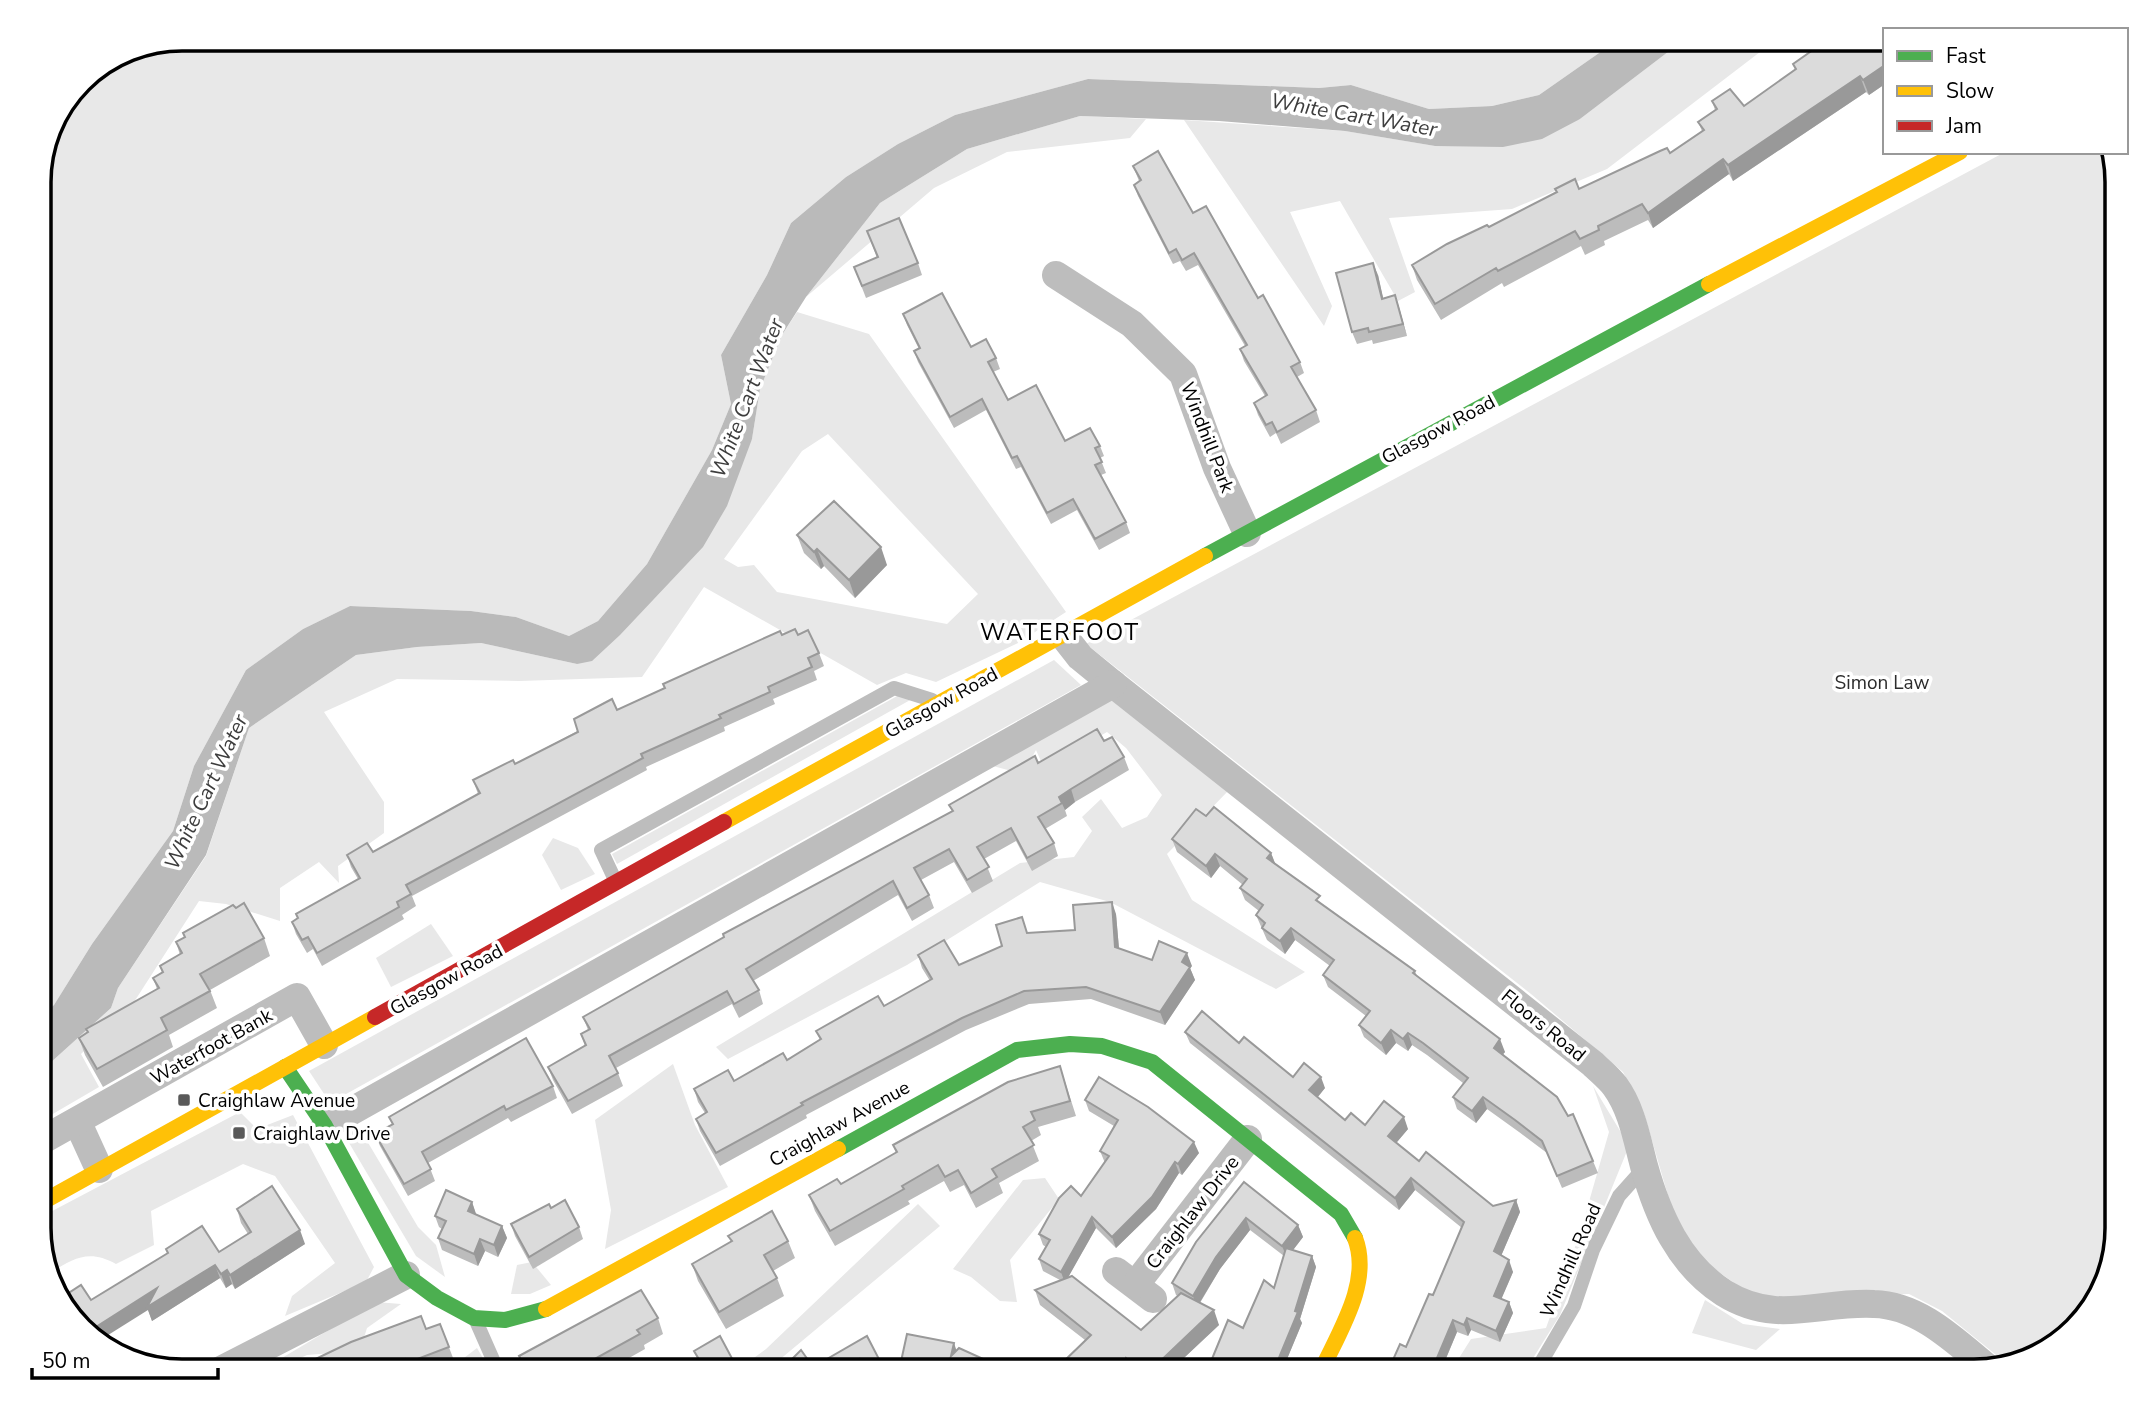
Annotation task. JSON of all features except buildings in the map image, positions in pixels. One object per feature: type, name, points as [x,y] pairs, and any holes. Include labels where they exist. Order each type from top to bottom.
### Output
[{"type":"main road","name":"Glasgow Road","points":[[51,1197],[1062,634],[1622,330],[1956,154]]},
{"type":"main road","name":"Craighlaw Avenue","points":[[285,1067],[325,1126],[406,1275],[437,1298],[474,1318],[505,1320],[539,1313],[1017,1050],[1053,1042],[1078,1042],[1130,1052],[1152,1062],[1341,1214],[1360,1254],[1359,1275],[1353,1298],[1326,1359]]},
{"type":"street","name":"Windhill Park","points":[[1056,275],[1132,324],[1183,373],[1217,468],[1247,533]]},
{"type":"street","name":"Floors Road","points":[[1062,634],[1080,657],[1113,684],[1593,1064],[1616,1087],[1635,1129],[1644,1168],[1665,1226],[1688,1263],[1724,1293],[1751,1306],[1776,1312],[1875,1304],[1912,1312],[1945,1333],[1977,1359]]},
{"type":"street","points":[[325,1126],[1113,684]]},
{"type":"street","name":"Waterfoot Bank","points":[[51,1137],[297,997],[324,1045]]},
{"type":"street","points":[[78,1123],[99,1169]]},
{"type":"street","name":"Craighlaw Drive","points":[[1135,1285],[1248,1139]]},
{"type":"street","points":[[242,1359],[406,1275]]},
{"type":"lane","points":[[617,884],[601,850],[894,688],[940,702]]},
{"type":"lane","name":"Windhill Road","points":[[1543,1359],[1574,1306],[1593,1250],[1619,1196],[1644,1168]]},
{"type":"lane","points":[[474,1318],[493,1359]]},
{"type":"green space","points":[[173,51],[1602,51],[1539,95],[1492,106],[1429,109],[1351,85],[1319,88],[1088,79],[955,115],[898,144],[846,177],[791,223],[767,275],[721,355],[731,404],[712,450],[647,564],[598,621],[569,636],[516,617],[471,611],[350,606],[303,629],[246,670],[194,766],[173,831],[92,944],[51,1008],[51,173],[55,148],[73,109],[89,89],[116,68],[148,55]]},
{"type":"green space","points":[[1669,51],[1761,51],[1607,169],[1512,209],[1389,218],[1415,292],[1398,301],[1340,201],[1290,212],[1332,306],[1324,326],[1184,120],[1345,131],[1435,146],[1580,119]]},
{"type":"green space","points":[[1080,116],[1146,119],[1130,138],[1007,152],[934,188],[806,297],[880,203],[967,149]]},
{"type":"green space","name":"Simon Law","points":[[2001,154],[2102,154],[2105,182],[2105,1228],[2101,1262],[2083,1301],[2067,1321],[2040,1342],[1998,1357],[1942,1311],[1909,1294],[1765,1298],[1740,1287],[1692,1253],[1676,1223],[1644,1113],[1623,1072],[1531,994],[1086,644]]},
{"type":"green space","points":[[797,312],[869,334],[1066,612],[1018,643],[936,682],[906,673],[877,685],[704,587],[642,677],[519,681],[397,679],[324,712],[384,802],[384,833],[338,866],[339,883],[319,862],[280,888],[280,921],[226,904],[199,901],[134,1002],[81,1054],[99,1087],[51,1115],[51,1062],[111,1008],[118,988],[206,856],[249,728],[356,655],[417,647],[481,643],[577,664],[752,439],[760,389],[782,335]],"holes":[[[828,434],[978,594],[947,624],[777,592],[754,565],[738,567],[724,559],[802,451]]]},
{"type":"green space","points":[[1054,660],[1081,685],[330,1103],[309,1071]]},
{"type":"green space","points":[[899,695],[912,699],[617,864],[612,854]]},
{"type":"green space","points":[[1108,697],[1229,790],[1167,854],[1192,900],[1305,972],[1276,989],[1110,902],[1040,882],[907,965],[728,1059],[716,1047],[1020,863],[1074,857],[1092,831],[1082,817],[1101,799],[1122,828],[1147,817],[1162,795],[1126,748],[1107,732],[1044,768],[1036,750],[1023,774],[993,766]]},
{"type":"green space","points":[[553,838],[578,848],[595,874],[561,890],[542,855]]},
{"type":"green space","points":[[431,924],[453,956],[391,987],[376,958]]},
{"type":"green space","points":[[673,1064],[695,1125],[728,1187],[605,1249],[611,1210],[595,1120]]},
{"type":"green space","points":[[1593,1086],[1625,1139],[1627,1151],[1560,1315],[1532,1359],[1458,1359],[1471,1339],[1546,1328],[1580,1233],[1609,1132]]},
{"type":"green space","points":[[240,1112],[257,1129],[293,1115],[374,1267],[366,1282],[285,1316],[292,1296],[335,1263],[275,1176],[243,1164],[151,1211],[154,1245],[116,1264],[90,1256],[57,1269],[51,1237],[51,1212]]},
{"type":"green space","points":[[354,1119],[418,1227],[436,1245],[445,1277],[416,1256],[345,1136]]},
{"type":"green space","points":[[1045,1178],[1059,1199],[1010,1260],[1017,1302],[1000,1301],[971,1277],[953,1269],[1023,1180]]},
{"type":"green space","points":[[918,1204],[940,1226],[780,1359],[752,1359]]},
{"type":"green space","points":[[532,1262],[551,1285],[530,1294],[511,1294],[517,1265]]},
{"type":"green space","points":[[1705,1300],[1743,1324],[1780,1329],[1756,1350],[1692,1333]]},
{"type":"green space","points":[[376,1302],[401,1304],[367,1328],[362,1344],[332,1353],[307,1355],[298,1359],[280,1359]]},
{"type":"green space","points":[[477,1348],[483,1359],[463,1359]]},
{"type":"water","name":"White Cart Water","points":[[1602,51],[1669,51],[1580,119],[1542,139],[1503,147],[1435,146],[1345,131],[1219,121],[1080,116],[967,149],[880,203],[806,297],[782,335],[760,389],[752,439],[727,506],[703,547],[620,635],[592,661],[577,664],[481,643],[417,647],[356,655],[249,728],[206,855],[118,988],[111,1008],[51,1062],[51,1008],[92,944],[173,831],[194,766],[246,670],[303,629],[350,606],[471,611],[516,617],[569,636],[598,621],[647,564],[712,450],[731,404],[721,355],[767,275],[791,223],[846,177],[898,144],[955,115],[1088,79],[1319,88],[1351,85],[1429,109],[1492,106],[1539,95]]},
{"type":"traffic: fast","points":[[1205,556],[1709,284]]},
{"type":"traffic: fast","points":[[838,1149],[1017,1050],[1070,1044],[1102,1046],[1152,1062],[1341,1214],[1355,1238]]},
{"type":"traffic: fast","points":[[285,1067],[325,1126],[406,1275],[437,1298],[474,1318],[505,1320],[546,1309]]},
{"type":"traffic: slow","points":[[1709,284],[1956,154]]},
{"type":"traffic: slow","points":[[724,822],[1205,556]]},
{"type":"traffic: slow","points":[[51,1197],[375,1017]]},
{"type":"traffic: slow","points":[[546,1309],[838,1149]]},
{"type":"traffic: slow","points":[[1327,1359],[1356,1289],[1359,1255],[1355,1238]]},
{"type":"traffic: jam","points":[[375,1017],[724,822]]},
{"type":"place","name":"Craighlaw Avenue","points":[[184,1100]]},
{"type":"place","name":"Craighlaw Drive","points":[[239,1133]]},
{"type":"district","name":"WATERFOOT","points":[[1060,632]]}]
